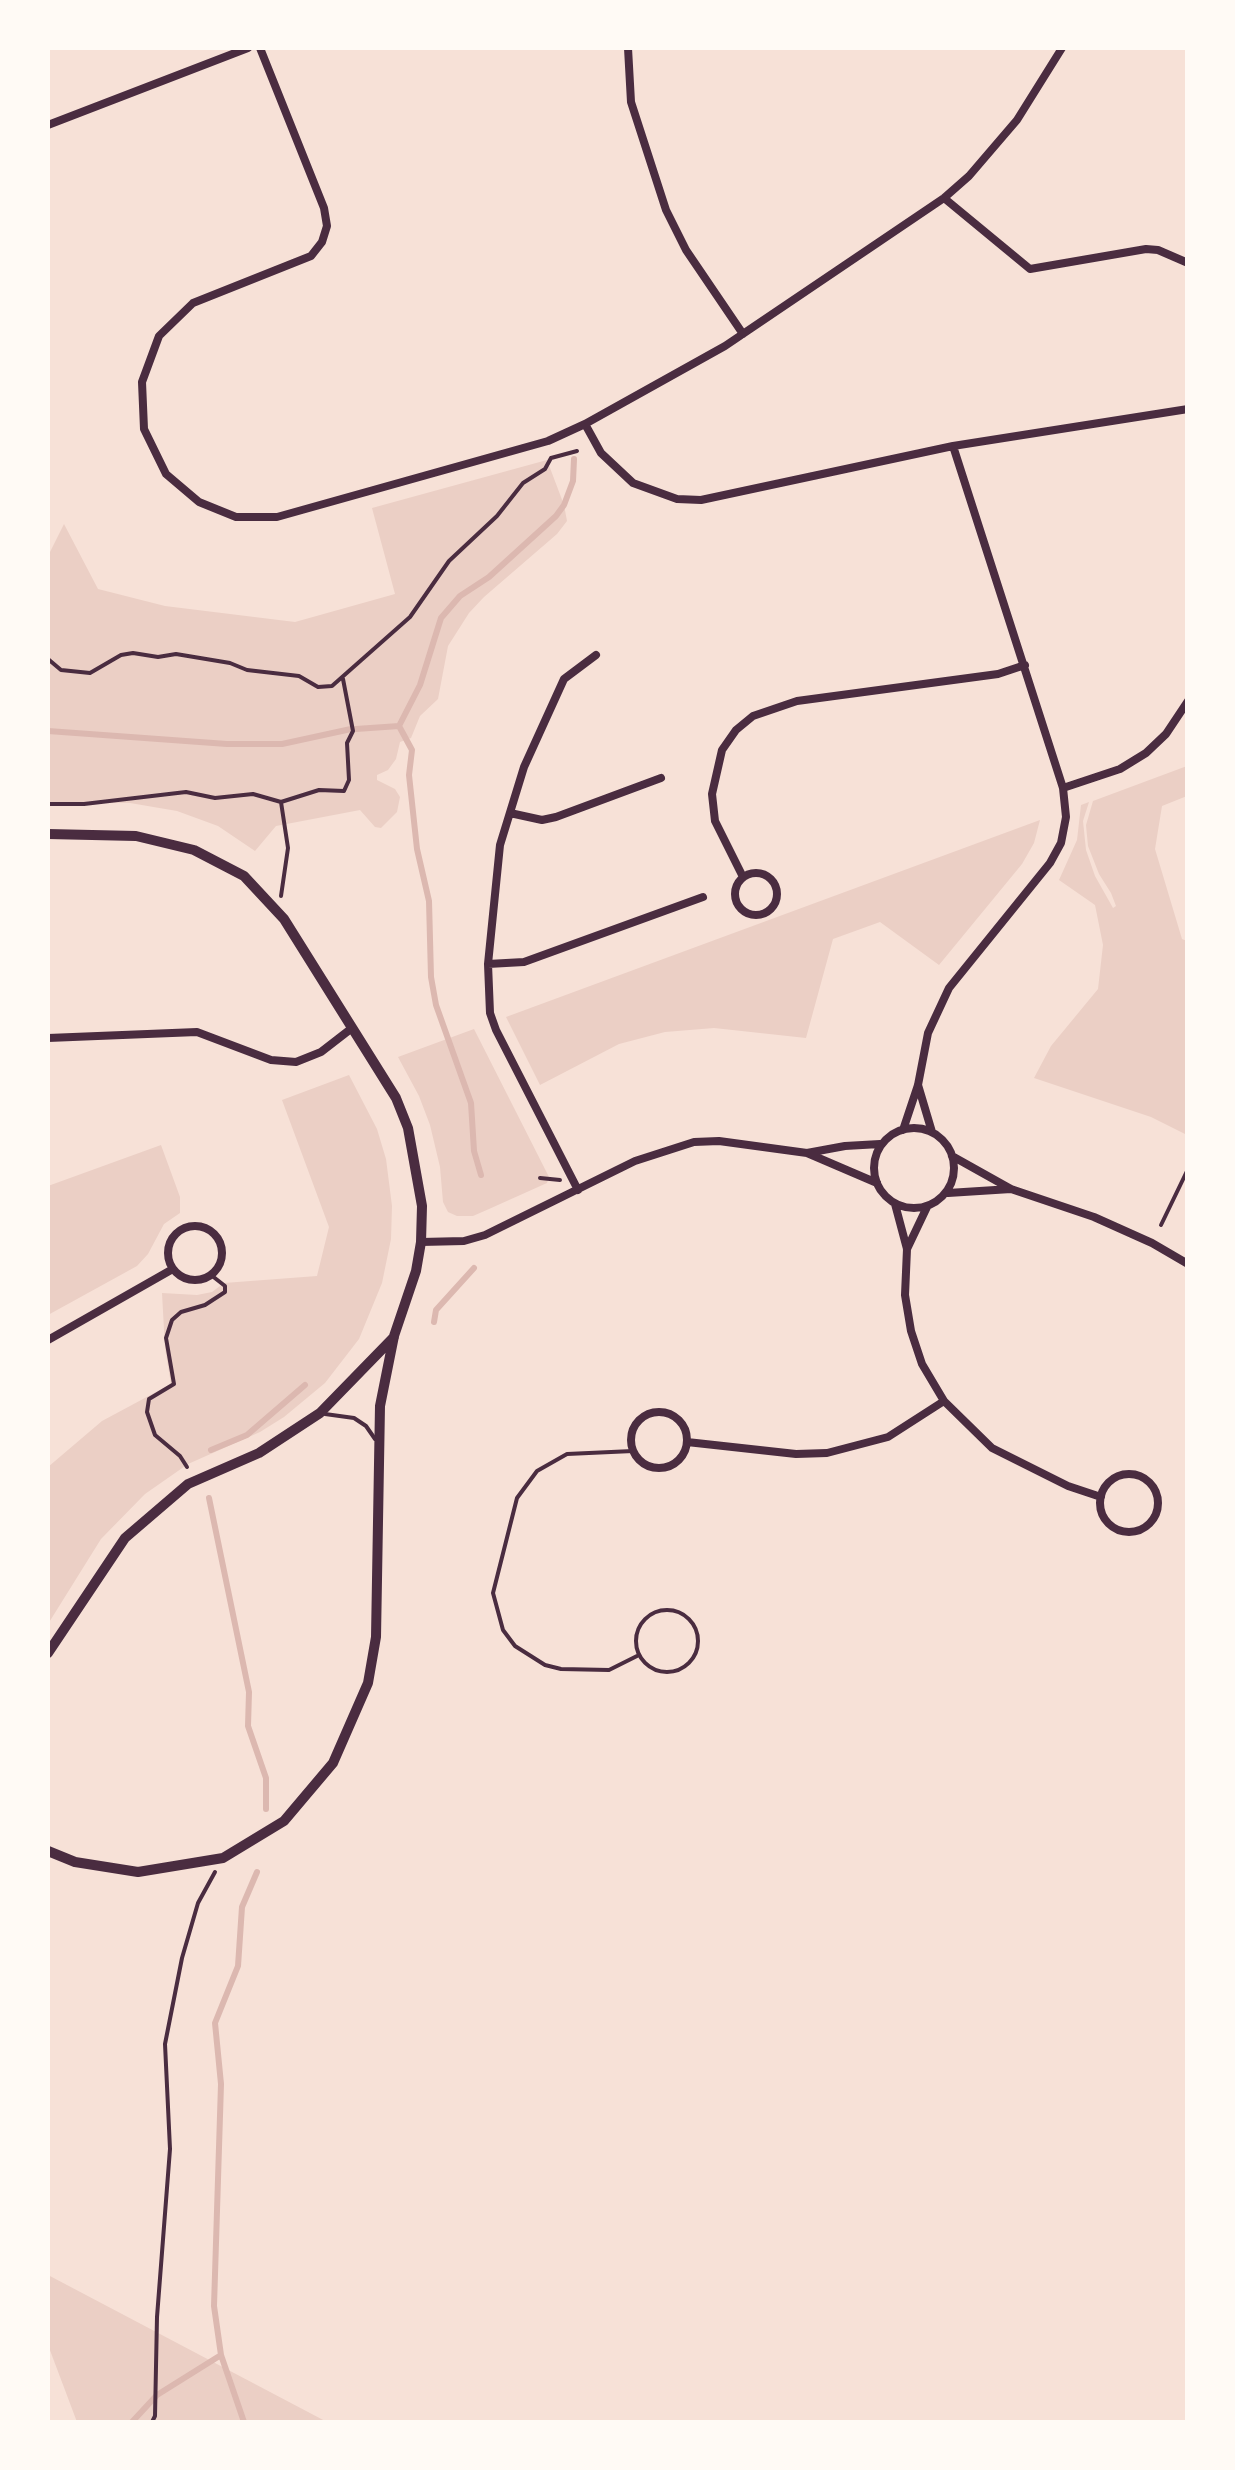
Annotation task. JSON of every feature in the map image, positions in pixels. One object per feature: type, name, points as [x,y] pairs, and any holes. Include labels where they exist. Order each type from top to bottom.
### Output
[{"type":"street","points":[[48,126],[248,48]]},
{"type":"street","points":[[260,48],[324,208],[327,226],[322,242],[311,256],[193,303],[159,336],[142,382],[142,398],[144,429],[166,474],[200,502],[218,510],[236,516],[277,517],[548,441],[743,334],[944,198],[1000,143],[1062,48]]},
{"type":"street","points":[[628,48],[631,102],[666,210],[686,250],[743,334]]},
{"type":"street","points":[[944,198],[1030,268],[1146,249],[1188,263]]},
{"type":"street","points":[[585,424],[600,452],[624,476],[644,488],[677,499],[701,500],[954,446],[1188,409]]},
{"type":"street","points":[[903,1130],[918,1085],[928,1033],[949,988],[1050,863],[1061,843],[1066,817],[1063,788],[954,446]]},
{"type":"street","points":[[578,1190],[496,1030],[490,1013],[488,964],[500,844],[524,767],[564,679],[596,655]]},
{"type":"street","points":[[743,877],[716,821],[712,794],[722,750],[736,730],[753,716],[798,700],[998,674],[1025,665]]},
{"type":"street","points":[[1063,788],[1120,769],[1146,753],[1166,734],[1188,701]]},
{"type":"street","points":[[510,813],[542,820],[556,817],[661,778]]},
{"type":"street","points":[[48,834],[136,836],[194,850],[244,876],[276,911],[396,1098],[417,1166],[421,1242],[405,1310],[394,1336],[380,1406],[376,1637],[368,1684],[333,1763],[284,1821],[223,1858],[138,1872],[76,1862],[48,1851]]},
{"type":"street","points":[[761,874],[769,878],[777,895],[768,911],[760,915],[742,910],[735,894],[743,877],[761,874]]},
{"type":"street","points":[[488,964],[524,962],[704,897]]},
{"type":"street","points":[[48,1038],[197,1032],[270,1060],[296,1062],[321,1052],[352,1028]]},
{"type":"street","points":[[918,1085],[932,1132],[952,1156],[1011,1189],[1094,1217],[1188,1264]]},
{"type":"street","points":[[807,1154],[880,1144],[903,1130],[932,1132]]},
{"type":"street","points":[[421,1242],[464,1241],[485,1235],[635,1161],[694,1142],[720,1141],[807,1154],[877,1183]]},
{"type":"street","points":[[880,1144],[874,1164],[877,1183],[884,1196],[895,1204],[912,1209],[927,1207],[948,1193],[1011,1189]]},
{"type":"street","points":[[948,1193],[954,1176],[952,1156]]},
{"type":"street","points":[[895,1204],[907,1249],[906,1295],[911,1331],[922,1364],[944,1401],[992,1448],[1068,1486],[1101,1497]]},
{"type":"street","points":[[907,1249],[927,1207]]},
{"type":"street","points":[[194,1226],[205,1228],[220,1244],[222,1256],[211,1275],[190,1280],[172,1270],[169,1245],[174,1235],[194,1226]]},
{"type":"street","points":[[48,1340],[172,1270]]},
{"type":"street","points":[[48,1653],[126,1538],[196,1481],[259,1453],[320,1414],[394,1336]]},
{"type":"street","points":[[687,1442],[796,1454],[827,1453],[888,1437],[944,1401]]},
{"type":"street","points":[[649,1414],[671,1415],[680,1422],[687,1442],[677,1462],[668,1467],[647,1466],[633,1451],[633,1429],[649,1414]]},
{"type":"street","points":[[1136,1475],[1154,1488],[1157,1510],[1144,1528],[1122,1532],[1104,1519],[1101,1497],[1114,1479],[1136,1475]]},
{"type":"lane","points":[[320,1414],[354,1418],[366,1426],[378,1443]]},
{"type":"lane","points":[[633,1451],[568,1454],[526,1484],[513,1508],[493,1593],[503,1630],[516,1646],[545,1665],[609,1670],[639,1656]]},
{"type":"lane","points":[[668,1609],[692,1620],[699,1645],[685,1667],[659,1672],[639,1656],[637,1630],[644,1618],[668,1609]]},
{"type":"path","points":[[48,804],[84,804],[186,792],[215,798],[253,794],[281,802],[319,790],[344,791],[347,743],[353,731],[344,678],[347,670],[374,652],[410,617],[448,561],[498,516],[523,483],[545,470],[551,458],[578,451]]},
{"type":"path","points":[[48,659],[61,670],[90,674],[120,654],[158,658],[176,654],[298,676],[318,687],[332,686],[344,678]]},
{"type":"path","points":[[276,911],[286,881],[288,848],[281,802]]},
{"type":"path","points":[[1161,1225],[1188,1169]]},
{"type":"path","points":[[540,1178],[562,1180]]},
{"type":"path","points":[[196,1481],[180,1456],[155,1435],[147,1412],[150,1399],[174,1384],[166,1338],[172,1320],[226,1292],[225,1286],[211,1275]]},
{"type":"path","points":[[152,2422],[156,2416],[157,2316],[170,2149],[164,2044],[198,1904],[223,1858]]},
{"type":"path","points":[[156,2416],[162,2422]]},
{"type":"shaded area","points":[[547,460],[567,521],[484,597],[448,646],[438,699],[420,716],[411,738],[400,742],[396,759],[388,770],[377,775],[377,780],[395,789],[400,797],[397,812],[381,828],[375,827],[360,810],[276,826],[255,851],[218,826],[177,811],[130,803],[48,802],[48,556],[64,524],[98,589],[165,606],[295,622],[395,594],[372,508]]},
{"type":"shaded area","points":[[1187,766],[1187,796],[1162,806],[1155,849],[1182,939],[1187,941],[1187,1135],[1151,1117],[1034,1078],[1051,1046],[1098,989],[1103,945],[1095,905],[1059,880],[1077,840],[1081,805],[1089,802],[1083,821],[1086,850],[1113,908],[1116,906],[1111,893],[1088,846],[1086,825],[1093,801]]},
{"type":"shaded area","points":[[1040,820],[1034,843],[1022,864],[939,965],[880,922],[833,939],[806,1038],[714,1028],[665,1032],[619,1044],[540,1085],[506,1017]]},
{"type":"shaded area","points":[[474,1029],[549,1177],[547,1183],[473,1216],[457,1216],[448,1212],[443,1202],[430,1125],[398,1057]]},
{"type":"shaded area","points":[[349,1075],[377,1129],[386,1159],[392,1206],[391,1239],[382,1283],[359,1339],[325,1383],[284,1417],[188,1464],[145,1494],[101,1539],[48,1624],[48,1467],[102,1421],[171,1384],[162,1293],[197,1295],[212,1292],[224,1283],[317,1276],[329,1227],[282,1100]]},
{"type":"shaded area","points":[[161,1145],[180,1197],[180,1213],[164,1224],[137,1266],[48,1315],[48,1186]]},
{"type":"shaded area","points":[[48,2275],[327,2422],[77,2422],[48,2345]]},
{"type":"waterway","points":[[481,1175],[474,1151],[471,1103],[436,1005],[431,977],[429,901],[417,849],[409,775],[412,750],[399,726],[420,685],[441,618],[460,596],[489,577],[556,516],[573,481],[574,459]]},
{"type":"waterway","points":[[356,729],[399,726]]},
{"type":"waterway","points":[[48,731],[227,744],[282,744],[351,729]]},
{"type":"waterway","points":[[434,1322],[436,1310],[474,1268]]},
{"type":"waterway","points":[[211,1450],[247,1435],[305,1385]]},
{"type":"waterway","points":[[209,1498],[249,1692],[248,1726],[266,1778],[266,1809]]},
{"type":"waterway","points":[[244,2422],[221,2355],[214,2306],[221,2084],[215,2023],[238,1966],[242,1907],[257,1872]]},
{"type":"waterway","points":[[132,2422],[157,2395],[221,2355]]}]
